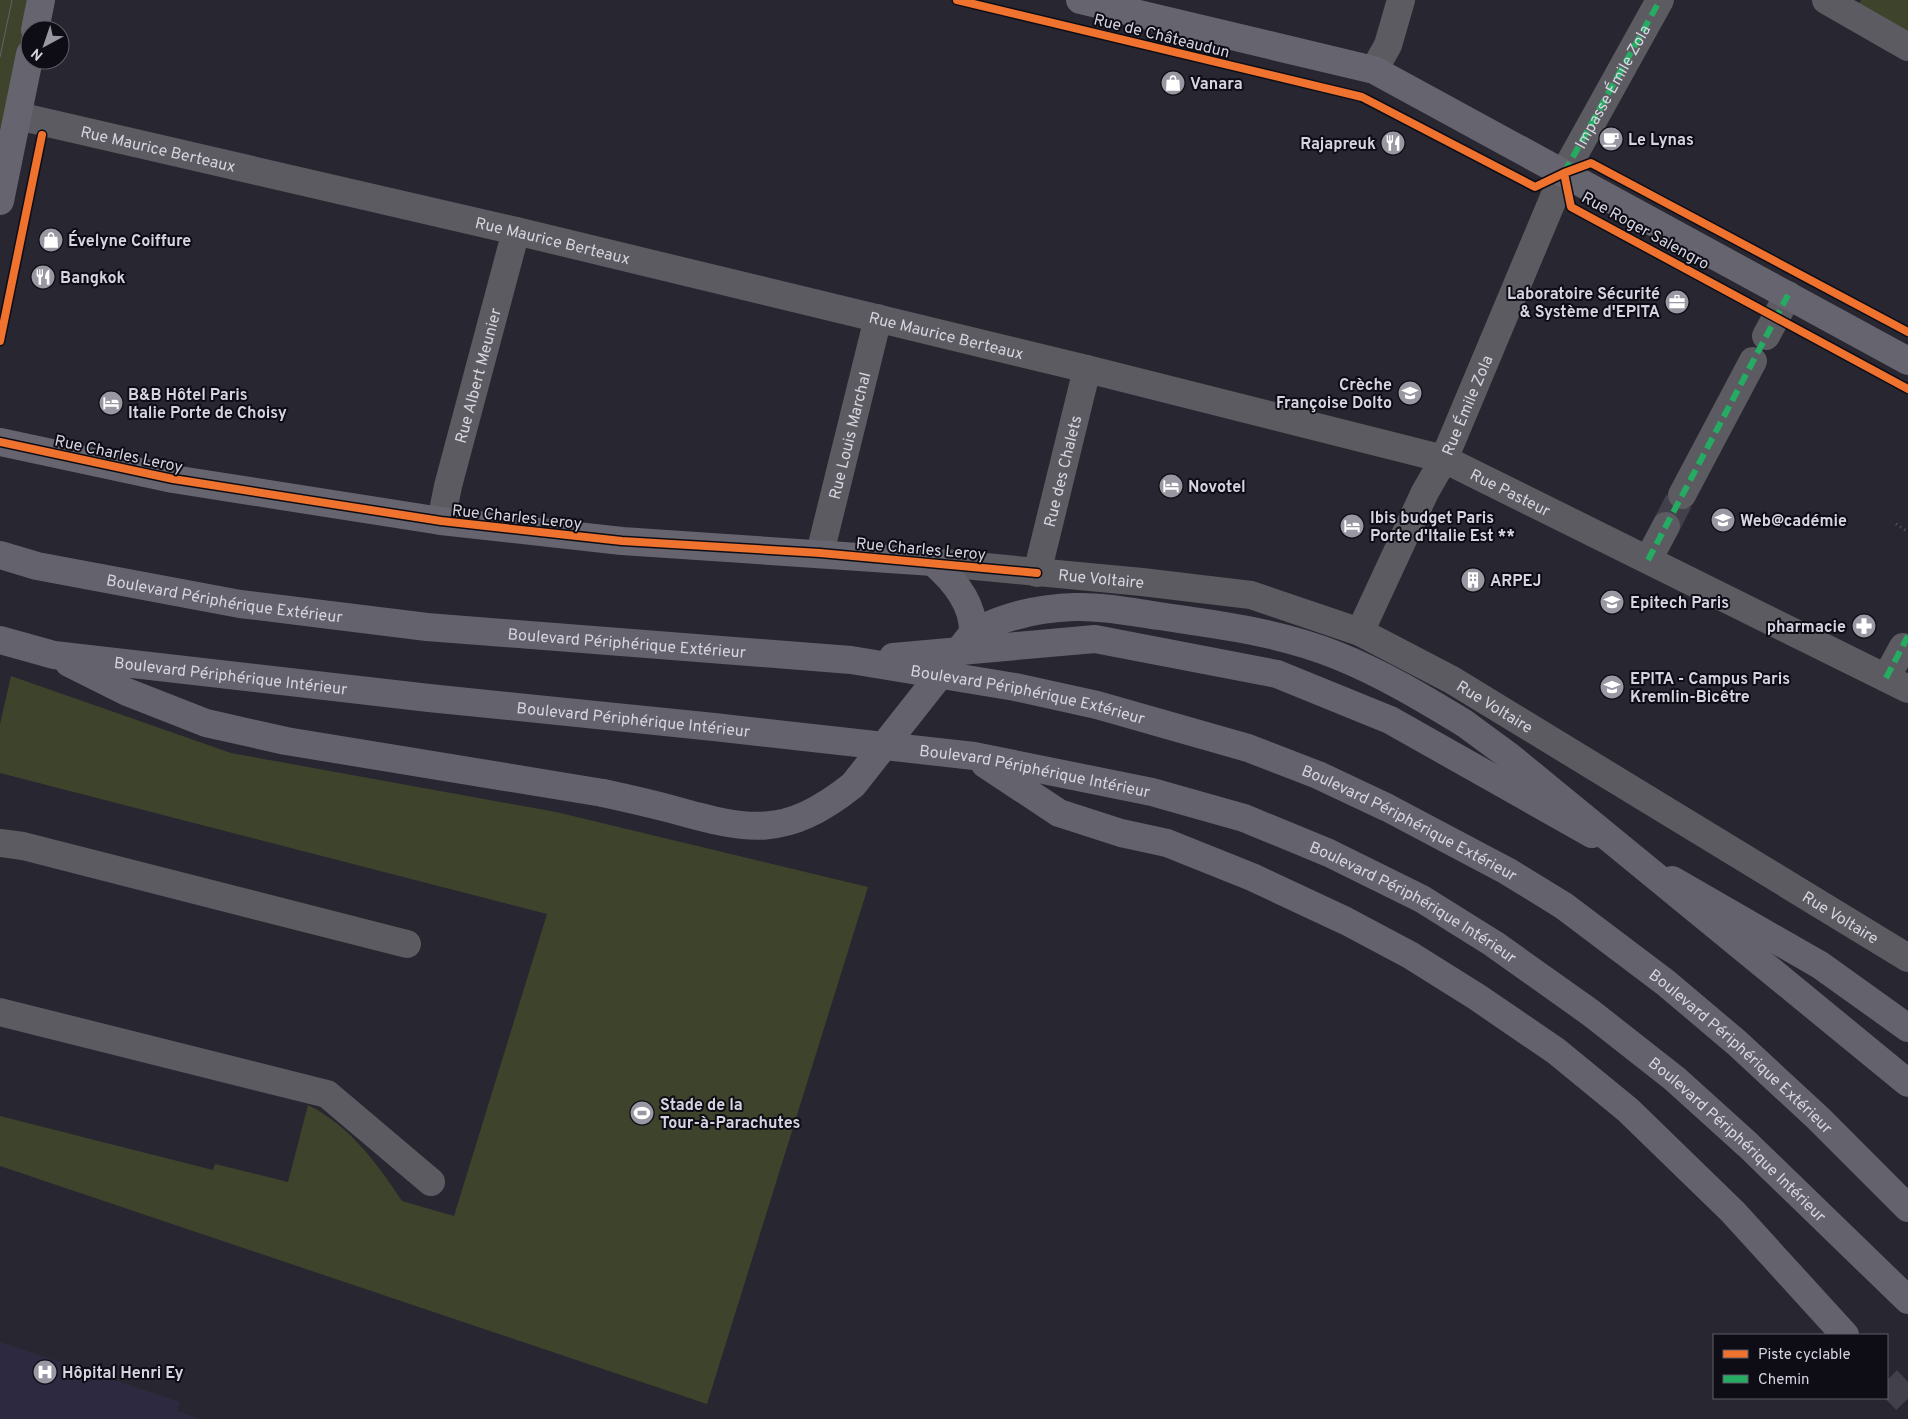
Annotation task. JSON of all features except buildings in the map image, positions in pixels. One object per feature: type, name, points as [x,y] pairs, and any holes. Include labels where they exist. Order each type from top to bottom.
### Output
[{"type":"highway","name":"Boulevard Périphérique Extérieur","points":[[0,556],[37,566],[240,604],[417,626],[851,660],[1015,687],[1097,705],[1248,748],[1318,775],[1451,840],[1564,906],[1666,983],[1737,1043],[1908,1208]]},
{"type":"highway","points":[[932,562],[948,575],[965,601],[973,621],[973,633]]},
{"type":"highway","points":[[54,655],[127,692],[206,722],[286,741],[603,793],[718,823],[755,827],[791,821],[828,805],[853,785],[973,633],[990,624],[1045,610],[1077,607],[1138,613],[1260,632],[1337,655],[1413,692],[1464,723],[1509,756],[1908,1083]]},
{"type":"highway","points":[[851,660],[1095,639],[1277,674],[1390,720],[1507,785],[1820,965],[1908,1028]]},
{"type":"highway","name":"Boulevard Périphérique Intérieur","points":[[0,640],[54,655],[429,698],[974,756],[1152,792],[1244,818],[1329,853],[1422,899],[1494,944],[1591,1013],[1675,1079],[1755,1152],[1908,1300]]},
{"type":"highway","points":[[974,756],[1058,813],[1121,833],[1167,843],[1252,877],[1346,921],[1410,955],[1477,997],[1556,1051],[1628,1110],[1733,1212],[1844,1334]]},
{"type":"main road","points":[[37,20],[41,0]]},
{"type":"main road","name":"Rue de Châteaudun","points":[[1080,0],[1374,70]]},
{"type":"main road","points":[[0,201],[27,70]]},
{"type":"main road","name":"Rue Roger Salengro","points":[[1374,70],[1908,361]]},
{"type":"main road","name":"Rue Charles Leroy","points":[[0,442],[174,479],[441,521],[622,540],[932,562]]},
{"type":"street","points":[[1374,70],[1388,45],[1401,0]]},
{"type":"street","name":"Impasse Émile Zola","points":[[1564,173],[1660,0]]},
{"type":"street","points":[[1826,0],[1908,48]]},
{"type":"street","name":"Rue Maurice Berteaux","points":[[18,116],[516,231],[1087,369]]},
{"type":"street","name":"Rue Émile Zola","points":[[1360,632],[1425,492],[1444,459],[1564,173]]},
{"type":"street","name":"Rue Albert Meunier","points":[[441,521],[516,231]]},
{"type":"street","points":[[1766,336],[1788,295]]},
{"type":"street","name":"Rue Louis Marchal","points":[[820,553],[878,318]]},
{"type":"street","points":[[1682,496],[1752,362]]},
{"type":"street","name":"Rue Pasteur","points":[[1087,369],[1444,459],[1897,684]]},
{"type":"street","name":"Rue des Chalets","points":[[1037,572],[1087,369]]},
{"type":"street","points":[[1648,560],[1666,526]]},
{"type":"street","name":"Rue Charles Leroy","points":[[932,562],[1037,572]]},
{"type":"street","name":"Rue Voltaire","points":[[1037,572],[1251,595],[1360,632],[1452,680],[1908,958]]},
{"type":"street","points":[[1897,684],[1903,647]]},
{"type":"street","points":[[0,843],[23,846],[407,944]]},
{"type":"street","points":[[0,1012],[327,1094],[431,1182]]},
{"type":"path","points":[[1896,524],[1908,532]]},
{"type":"shaded area","name":"Hôpital Henri Ey","points":[[0,1342],[180,1402],[177,1411],[200,1419],[0,1419]]},
{"type":"green space","points":[[0,0],[31,0],[27,20],[20,20],[20,53],[0,150]]},
{"type":"green space","points":[[1861,0],[1908,0],[1908,36],[1857,6]]},
{"type":"green space","name":"Stade de la Tour-à-Parachutes","points":[[11,676],[231,753],[556,812],[868,887],[707,1404],[0,1166],[0,1116],[213,1170],[215,1164],[288,1182],[308,1105],[350,1135],[372,1159],[402,1201],[454,1216],[547,914],[0,773],[0,724]]},
{"type":"tunnel","points":[[1666,526],[1682,495]]},
{"type":"tunnel","points":[[1888,1381],[1908,1402]]},
{"type":"tram line","points":[[0,57],[12,0]]},
{"type":"marked path","points":[[1564,173],[1660,0]]},
{"type":"marked path","points":[[1648,560],[1788,295]]},
{"type":"marked path","points":[[1886,678],[1908,636]]},
{"type":"cycle path","points":[[957,0],[1362,97],[1535,187],[1564,173],[1571,207],[1908,389]]},
{"type":"cycle path","points":[[0,341],[42,135]]},
{"type":"cycle path","points":[[1564,173],[1591,163],[1908,332]]},
{"type":"cycle path","points":[[0,442],[173,479],[441,521],[622,541],[820,553],[1037,573]]},
{"type":"place","name":"Vanara","points":[[1173,83]]},
{"type":"place","name":"Le Lynas","points":[[1611,139]]},
{"type":"place","name":"Rajapreuk","points":[[1393,143]]},
{"type":"place","name":"Évelyne Coiffure","points":[[51,240]]},
{"type":"place","name":"Bangkok","points":[[43,277]]},
{"type":"place","name":"Laboratoire Sécurité & Système d'EPITA","points":[[1677,302]]},
{"type":"place","name":"Crèche Françoise Dolto","points":[[1410,393]]},
{"type":"place","name":"B&B Hôtel Paris Italie Porte de Choisy","points":[[111,403]]},
{"type":"place","name":"Novotel","points":[[1171,486]]},
{"type":"place","name":"Web@cadémie","points":[[1723,520]]},
{"type":"place","name":"Ibis budget Paris Porte d'Italie Est **","points":[[1352,526]]},
{"type":"place","name":"ARPEJ","points":[[1473,580]]},
{"type":"place","name":"Epitech Paris","points":[[1612,602]]},
{"type":"place","name":"pharmacie","points":[[1864,626]]},
{"type":"place","name":"EPITA - Campus Paris Kremlin-Bicêtre","points":[[1612,687]]},
{"type":"place","name":"Stade de la Tour-à-Parachutes","points":[[642,1113]]},
{"type":"place","name":"Hôpital Henri Ey","points":[[45,1372]]}]
